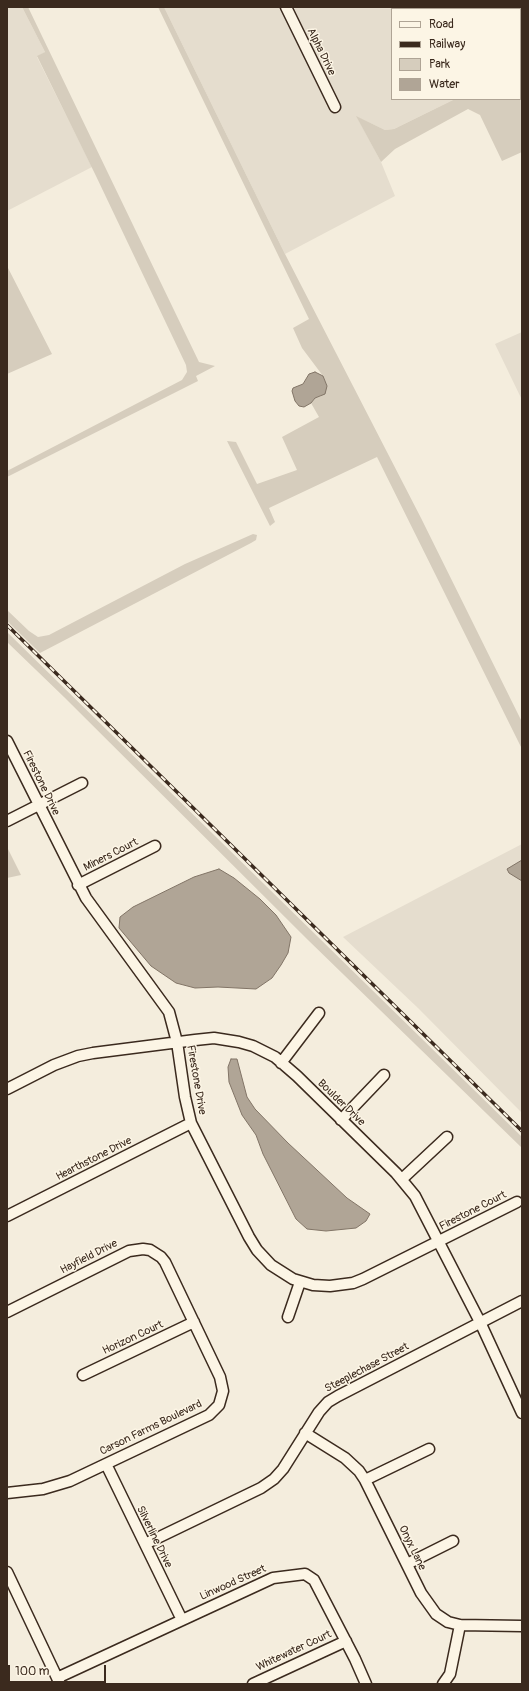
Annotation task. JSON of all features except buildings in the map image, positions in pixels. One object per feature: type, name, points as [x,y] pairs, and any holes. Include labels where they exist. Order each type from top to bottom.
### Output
[{"type":"street","name":"Alpha Drive","points":[[286,7],[335,107]]},
{"type":"street","name":"Firestone Drive","points":[[7,741],[78,885],[94,910],[169,1012],[177,1042],[185,1097],[192,1122],[257,1250],[271,1266],[293,1279],[300,1282],[326,1286],[353,1283],[440,1241]]},
{"type":"street","points":[[7,820],[82,783]]},
{"type":"street","name":"Miners Court","points":[[78,885],[155,846]]},
{"type":"street","points":[[281,1063],[319,1013]]},
{"type":"street","name":"Boulder Drive","points":[[7,1089],[54,1065],[78,1056],[93,1053],[214,1038],[239,1042],[264,1051],[281,1063],[341,1120],[402,1180],[419,1202],[480,1322],[518,1392],[522,1413]]},
{"type":"street","points":[[341,1120],[384,1075]]},
{"type":"street","name":"Hearthstone Drive","points":[[7,1216],[192,1122]]},
{"type":"street","points":[[402,1180],[447,1137]]},
{"type":"street","name":"Firestone Court","points":[[440,1241],[517,1202]]},
{"type":"street","name":"Hayfield Drive","points":[[7,1312],[129,1251],[142,1249],[156,1253],[165,1262],[194,1322]]},
{"type":"street","points":[[288,1317],[300,1282]]},
{"type":"street","name":"Steeplechase Street","points":[[145,1544],[261,1488],[274,1479],[283,1469],[319,1412],[328,1402],[522,1301]]},
{"type":"street","name":"Horizon Court","points":[[83,1375],[194,1322]]},
{"type":"street","name":"Carson Farms Boulevard","points":[[7,1493],[28,1492],[58,1485],[209,1415],[218,1405],[221,1398],[222,1384],[194,1322]]},
{"type":"street","name":"Onyx Lane","points":[[305,1433],[345,1458],[365,1480],[421,1593],[436,1614],[448,1622],[460,1626],[522,1626]]},
{"type":"street","points":[[365,1480],[429,1448]]},
{"type":"street","name":"Silverline Drive","points":[[106,1464],[182,1620]]},
{"type":"street","points":[[407,1564],[453,1541]]},
{"type":"street","points":[[7,1572],[11,1591],[59,1681]]},
{"type":"street","name":"Linwood Street","points":[[59,1681],[182,1620],[273,1578],[305,1574],[314,1580],[346,1640],[366,1684]]},
{"type":"street","points":[[443,1684],[450,1674],[460,1626]]},
{"type":"street","name":"Whitewater Court","points":[[253,1684],[346,1640]]},
{"type":"shaded area","points":[[7,7],[22,7],[45,52],[37,57],[92,167],[7,211]]},
{"type":"shaded area","points":[[164,7],[522,7],[521,60],[521,8],[391,8],[391,100],[453,100],[394,129],[385,130],[357,117],[381,162],[395,196],[285,254]]},
{"type":"shaded area","points":[[522,332],[522,400],[495,344]]},
{"type":"shaded area","points":[[522,844],[522,1113],[418,1008],[343,937]]},
{"type":"green space","points":[[22,7],[28,7],[199,362],[215,366],[196,376],[198,381],[7,477],[7,471],[182,380],[187,372],[186,365],[37,56],[45,52]]},
{"type":"green space","points":[[158,7],[164,7],[285,254],[421,518],[522,722],[522,749],[377,457],[269,508],[275,522],[270,526],[227,441],[236,442],[257,484],[297,470],[282,437],[319,417],[311,403],[315,398],[321,396],[327,386],[323,376],[302,348],[293,328],[309,319]]},
{"type":"green space","points":[[521,60],[522,152],[502,161],[480,115],[468,109],[395,149],[381,162],[356,116],[385,130],[394,129],[453,100],[521,100]]},
{"type":"green space","points":[[7,266],[52,354],[7,374]]},
{"type":"green space","points":[[253,534],[257,535],[256,540],[251,543],[40,653],[7,621],[7,610],[29,631],[38,637],[49,635],[185,564]]},
{"type":"green space","points":[[7,632],[522,1137],[522,1148],[308,940],[7,642]]},
{"type":"green space","points":[[7,847],[21,875],[7,878]]},
{"type":"water","points":[[315,372],[323,376],[327,386],[325,394],[315,398],[311,403],[304,407],[299,406],[295,401],[292,391],[293,388],[303,384],[309,374]]},
{"type":"water","points":[[522,860],[522,881],[509,873],[507,869]]},
{"type":"water","points":[[219,869],[234,878],[260,899],[276,915],[291,937],[288,953],[281,965],[272,978],[256,989],[218,987],[195,988],[176,983],[151,966],[119,928],[120,917],[133,907],[194,877]]},
{"type":"water","points":[[231,1059],[237,1059],[247,1097],[255,1109],[288,1143],[347,1198],[370,1214],[366,1221],[356,1228],[326,1231],[307,1229],[296,1219],[263,1154],[256,1135],[242,1115],[229,1082],[228,1067]]},
{"type":"railway","points":[[7,625],[522,1131]]}]
